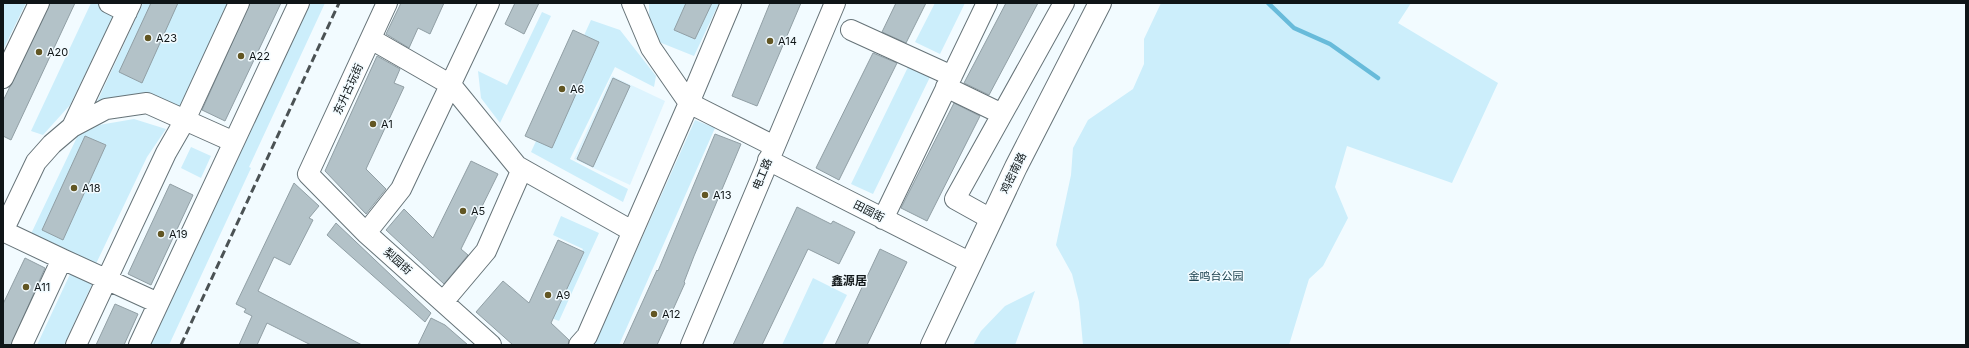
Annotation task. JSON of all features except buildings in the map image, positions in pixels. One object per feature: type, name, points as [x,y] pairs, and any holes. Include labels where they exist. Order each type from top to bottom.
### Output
[{"type":"main road","name":"鸡密南路","points":[[932,345],[1016,167],[1100,3]]},
{"type":"street","points":[[3,78],[39,3]]},
{"type":"street","points":[[72,127],[129,7],[108,3]]},
{"type":"street","points":[[76,345],[166,153],[185,120],[239,3]]},
{"type":"street","points":[[139,345],[299,3]]},
{"type":"street","name":"东升古玩街","points":[[308,174],[387,3]]},
{"type":"street","points":[[366,232],[401,189],[489,3]]},
{"type":"street","points":[[632,3],[650,48],[689,102]]},
{"type":"street","points":[[580,345],[587,336],[689,102],[730,3]]},
{"type":"street","name":"电工路","points":[[691,345],[835,3]]},
{"type":"street","points":[[883,219],[987,3]]},
{"type":"street","points":[[991,219],[955,199],[1064,3]]},
{"type":"street","points":[[851,30],[949,82],[1002,114]]},
{"type":"street","points":[[371,39],[451,85],[517,166],[632,231]]},
{"type":"street","name":"田园街","points":[[689,102],[771,153],[883,219],[971,263]]},
{"type":"street","points":[[158,303],[3,231],[36,162],[52,144],[72,127],[106,109],[148,103],[234,142]]},
{"type":"street","points":[[443,302],[486,251],[522,169]]},
{"type":"street","name":"梨园街","points":[[308,174],[366,232],[491,345]]},
{"type":"street","points":[[22,345],[62,259]]},
{"type":"shaded area","points":[[612,76],[665,101],[630,185],[574,159]]},
{"type":"green space","points":[[3,3],[26,3],[3,50]]},
{"type":"green space","points":[[91,3],[97,3],[116,11],[70,105],[43,135],[31,131]]},
{"type":"green space","points":[[143,3],[230,3],[181,110],[149,95],[97,102]]},
{"type":"green space","points":[[307,3],[325,3],[169,345],[148,345]]},
{"type":"green space","points":[[649,3],[719,3],[694,56],[659,42],[649,16]]},
{"type":"green space","points":[[935,3],[965,3],[940,54],[915,42]]},
{"type":"green space","name":"金鸣台公园","points":[[1161,3],[1411,3],[1398,23],[1498,83],[1452,183],[1347,146],[1335,187],[1348,218],[1323,266],[1309,279],[1289,345],[1083,345],[1079,302],[1072,274],[1056,245],[1071,175],[1073,148],[1088,120],[1133,89],[1144,64],[1144,39]]},
{"type":"green space","points":[[542,12],[551,16],[500,123],[481,98],[478,71],[507,85]]},
{"type":"green space","points":[[591,20],[620,30],[656,76],[654,87],[615,67],[570,159],[628,189],[623,202],[531,152]]},
{"type":"green space","points":[[909,65],[931,75],[873,194],[851,184]]},
{"type":"green space","points":[[134,119],[166,129],[147,157],[94,268],[29,238],[79,133],[99,125]]},
{"type":"green space","points":[[695,120],[715,128],[619,345],[594,345]]},
{"type":"green space","points":[[191,147],[211,156],[201,178],[181,168]]},
{"type":"green space","points":[[561,216],[599,233],[559,321],[551,318],[583,249],[553,235]]},
{"type":"green space","points":[[71,272],[93,282],[64,345],[37,345]]},
{"type":"green space","points":[[813,278],[847,295],[822,345],[782,345]]},
{"type":"green space","points":[[1035,291],[1015,345],[973,345],[981,331],[1005,306]]},
{"type":"waterway","points":[[1268,3],[1294,28],[1330,44],[1378,78]]},
{"type":"railway","points":[[181,345],[339,3]]},
{"type":"place","name":"A23","points":[[148,38]]},
{"type":"place","name":"A14","points":[[770,41]]},
{"type":"place","name":"A20","points":[[39,52]]},
{"type":"place","name":"A22","points":[[241,56]]},
{"type":"place","name":"A6","points":[[562,89]]},
{"type":"place","name":"A1","points":[[373,124]]},
{"type":"place","name":"A18","points":[[74,188]]},
{"type":"place","name":"A13","points":[[705,195]]},
{"type":"place","name":"A5","points":[[463,211]]},
{"type":"place","name":"A19","points":[[161,234]]},
{"type":"place","name":"A11","points":[[26,287]]},
{"type":"place","name":"A9","points":[[548,295]]},
{"type":"place","name":"A12","points":[[654,314]]},
{"type":"district","name":"鑫源居","points":[[849,281]]}]
